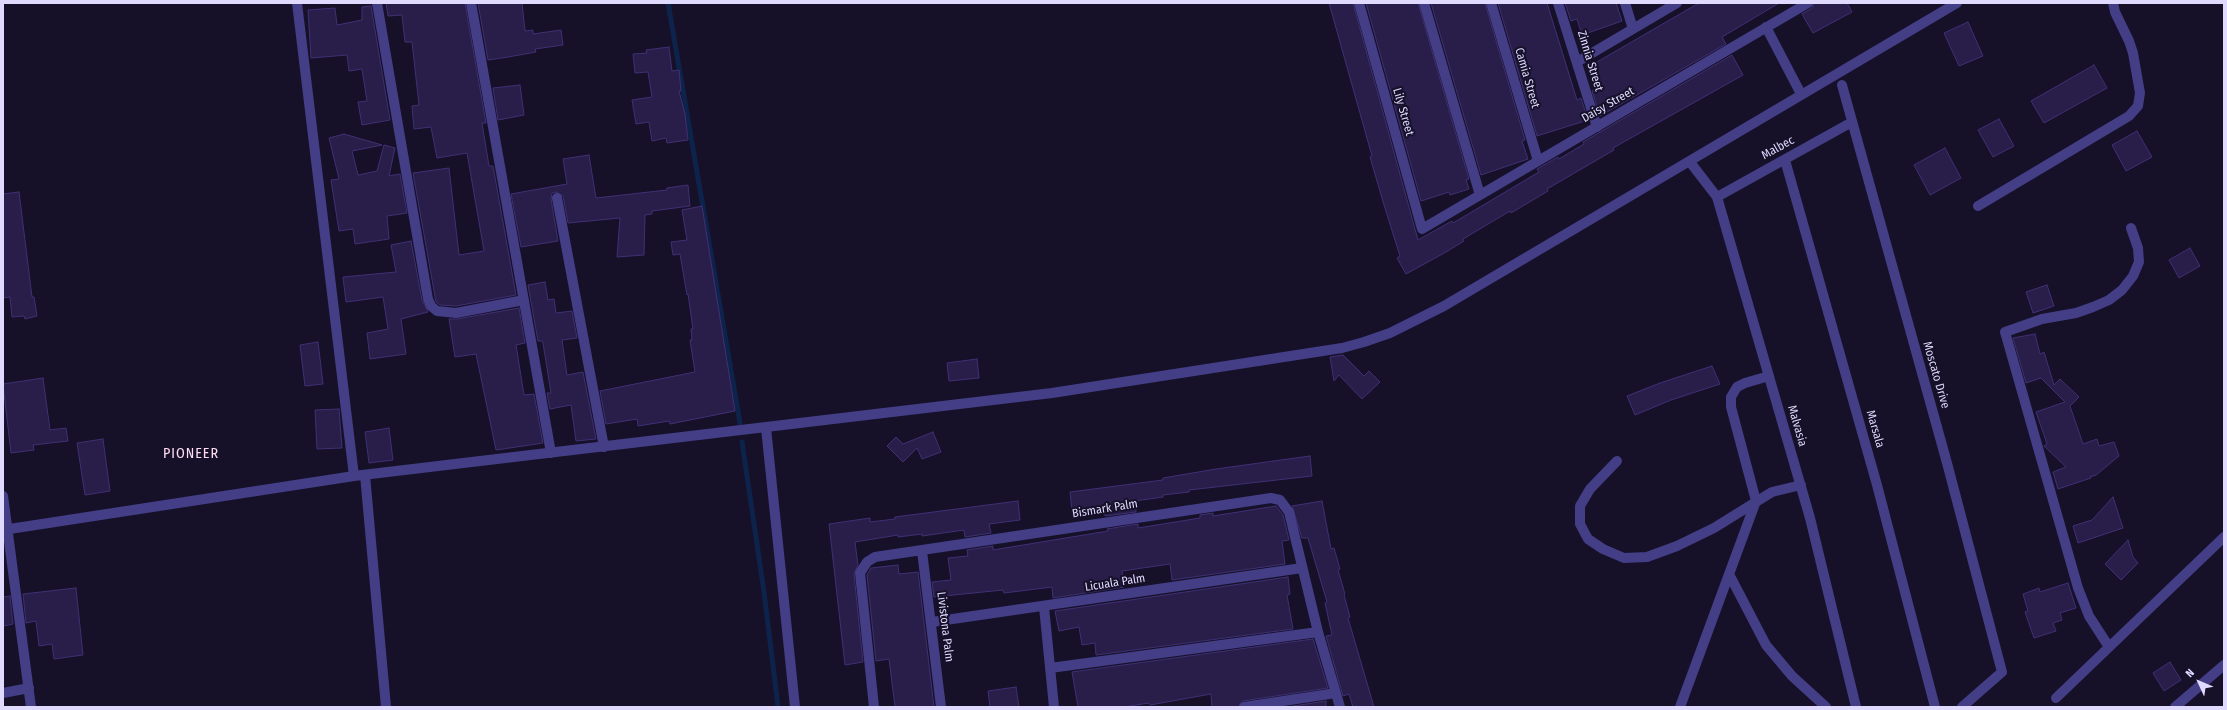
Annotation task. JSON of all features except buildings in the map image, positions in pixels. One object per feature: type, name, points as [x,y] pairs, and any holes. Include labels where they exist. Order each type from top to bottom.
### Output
[{"type":"street","points":[[297,3],[354,476]]},
{"type":"street","points":[[377,3],[428,299],[431,306],[437,311],[456,313],[524,300]]},
{"type":"street","points":[[471,3],[551,453]]},
{"type":"street","name":"Lily Street","points":[[1359,3],[1422,229]]},
{"type":"street","points":[[1424,3],[1480,195]]},
{"type":"street","name":"Camia Street","points":[[1491,3],[1538,161]]},
{"type":"street","name":"Zinnia Street","points":[[1558,3],[1597,126]]},
{"type":"street","points":[[1625,3],[1633,29]]},
{"type":"street","points":[[1577,62],[1677,3]]},
{"type":"street","name":"Daisy Street","points":[[1422,229],[1808,3]]},
{"type":"street","points":[[5,530],[354,476],[1052,393],[1342,348],[1390,334],[1444,306],[1957,3]]},
{"type":"street","points":[[1978,206],[2129,116],[2138,106],[2140,93],[2133,53],[2129,41],[2114,12],[2113,3]]},
{"type":"street","points":[[1766,28],[1801,94]]},
{"type":"street","name":"Moscato Drive","points":[[1842,85],[1947,463],[2002,672],[1962,707]]},
{"type":"street","name":"Malbec","points":[[1717,197],[1852,122]]},
{"type":"street","name":"Marsala","points":[[1785,160],[1877,486],[1935,707]]},
{"type":"street","name":"Malvasia","points":[[1690,162],[1717,197],[1800,485],[1852,705]]},
{"type":"street","points":[[557,198],[604,447]]},
{"type":"street","points":[[2109,647],[2089,616],[2078,588],[2005,332],[2042,319],[2076,313],[2093,307],[2109,300],[2122,290],[2133,276],[2139,262],[2138,248],[2131,228]]},
{"type":"street","points":[[1680,707],[1756,501],[1732,407],[1731,397],[1737,388],[1745,383],[1769,376]]},
{"type":"street","points":[[766,428],[795,707]]},
{"type":"street","points":[[1617,461],[1590,489],[1580,506],[1580,524],[1588,539],[1603,549],[1624,558],[1647,556],[1677,546],[1714,528],[1772,492],[1800,485]]},
{"type":"street","points":[[364,475],[386,707]]},
{"type":"street","points":[[3,496],[5,530],[31,707]]},
{"type":"street","name":"Bismark Palm","points":[[874,707],[860,573],[866,562],[875,557],[1271,498],[1280,500],[1289,512],[1318,632],[1340,707]]},
{"type":"street","points":[[2056,698],[2224,537]]},
{"type":"street","name":"Livistona Palm","points":[[922,551],[932,622],[941,707]]},
{"type":"street","name":"Licuala Palm","points":[[932,622],[1044,607],[1302,568]]},
{"type":"street","points":[[1729,574],[1766,645],[1792,676],[1826,707]]},
{"type":"street","points":[[1044,607],[1054,707]]},
{"type":"street","points":[[1050,668],[1318,632]]},
{"type":"street","points":[[2175,707],[2224,665]]},
{"type":"street","points":[[3,693],[29,688]]},
{"type":"street","points":[[1244,707],[1336,693]]},
{"type":"waterway","points":[[668,3],[740,423]]},
{"type":"waterway","points":[[742,442],[764,592],[778,707]]},
{"type":"district","name":"PIONEER","points":[[191,454]]}]
